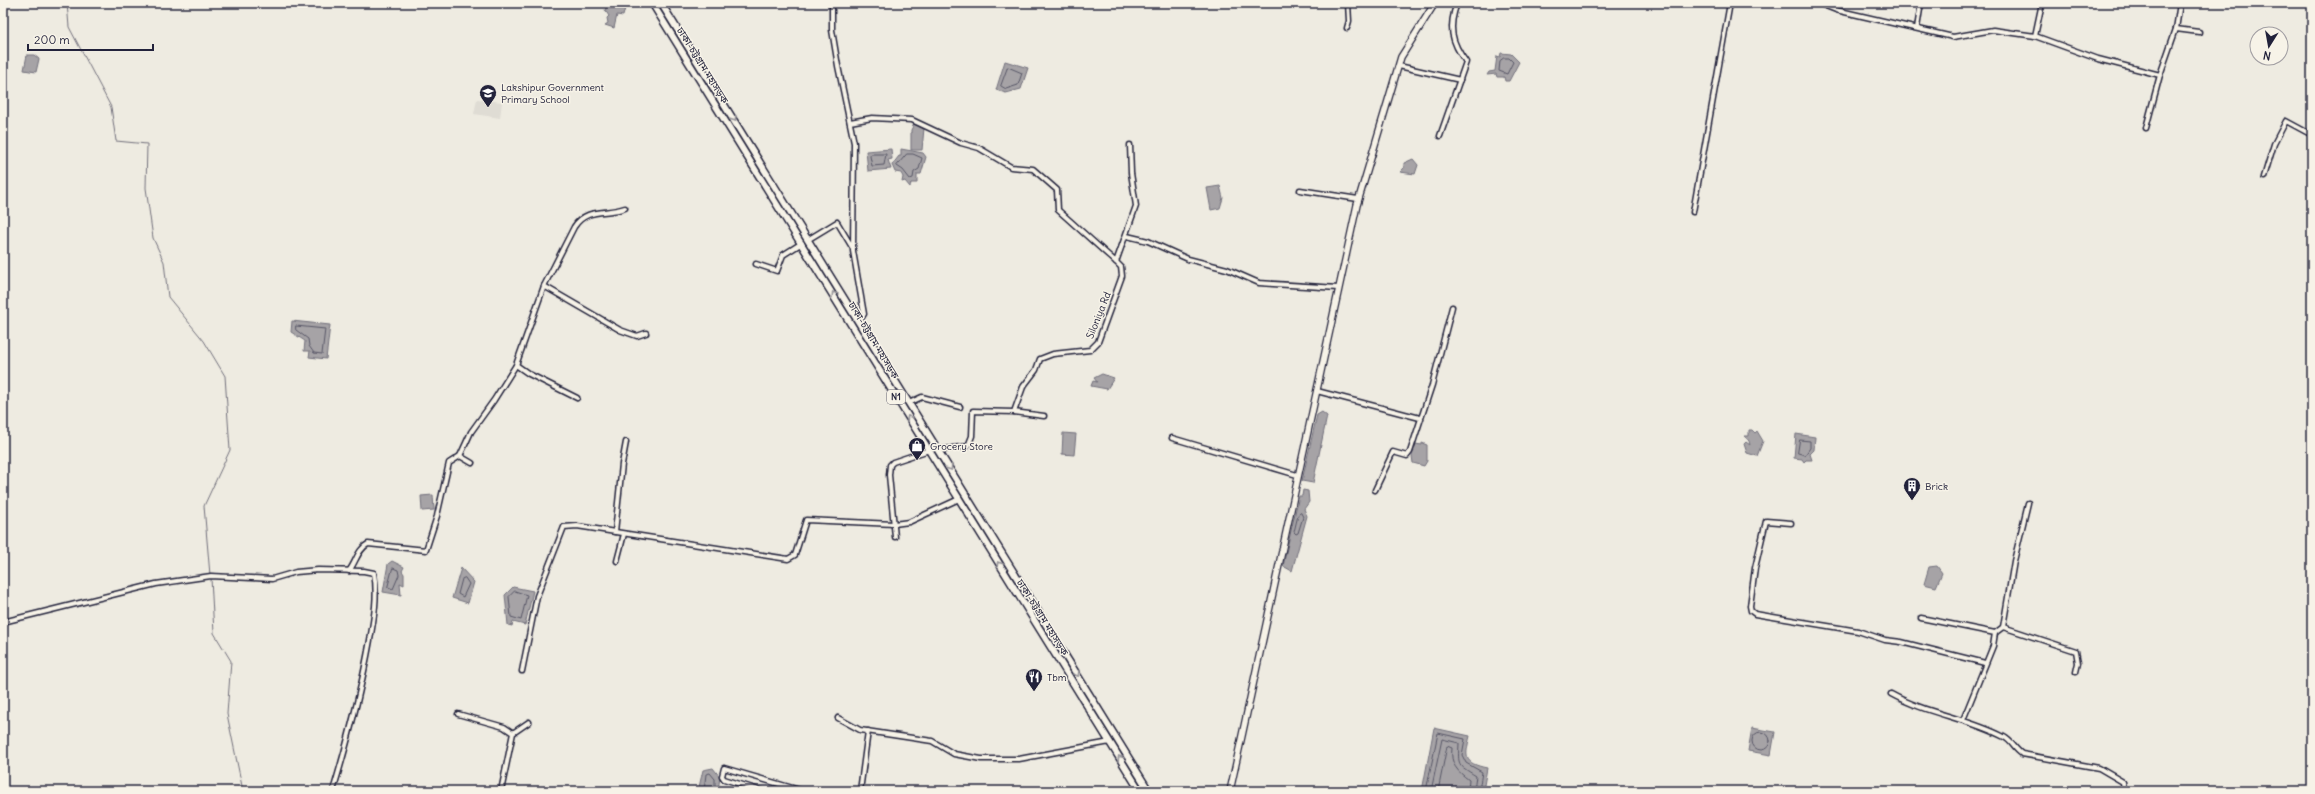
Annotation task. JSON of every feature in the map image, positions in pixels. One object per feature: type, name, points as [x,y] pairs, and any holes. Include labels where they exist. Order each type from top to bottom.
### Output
[{"type":"highway","name":"ঢাকা-চট্টগ্রাম মহাসড়ক","points":[[652,3],[1140,791]]},
{"type":"highway","name":"ঢাকা-চট্টগ্রাম মহাসড়ক","points":[[661,3],[1026,589],[1149,791]]},
{"type":"highway","points":[[1010,583],[1017,586],[1019,579]]},
{"type":"highway","points":[[1018,595],[1019,589],[1026,589]]},
{"type":"main road","points":[[1230,791],[1297,475],[1317,391],[1358,199],[1401,57],[1435,3]]},
{"type":"street","points":[[832,3],[832,30],[835,52],[850,122],[854,150],[853,248],[864,308],[864,314],[859,322]]},
{"type":"street","points":[[1346,28],[1349,21],[1348,3]]},
{"type":"street","points":[[1440,136],[1466,62],[1454,44],[1452,31],[1457,3]]},
{"type":"street","points":[[1693,212],[1730,3]]},
{"type":"street","points":[[1818,3],[1836,10],[1879,18],[1953,37],[1993,30],[2035,36],[2098,60],[2160,75]]},
{"type":"street","points":[[1917,28],[1921,3]]},
{"type":"street","points":[[2035,36],[2042,3]]},
{"type":"street","points":[[2146,128],[2160,75],[2176,29],[2180,3]]},
{"type":"street","points":[[2176,29],[2199,32]]},
{"type":"street","points":[[1399,66],[1460,80]]},
{"type":"street","points":[[850,122],[872,118],[912,120],[961,143],[978,148],[1011,167],[1034,169],[1057,190],[1058,210],[1066,219],[1116,262],[1127,236],[1136,206],[1131,173],[1130,146]]},
{"type":"street","points":[[2264,177],[2274,144],[2286,120],[2312,135]]},
{"type":"street","points":[[1300,190],[1358,199]]},
{"type":"street","points":[[349,571],[363,546],[368,544],[426,550],[437,516],[449,463],[460,456],[471,432],[494,400],[516,365],[544,286],[578,220],[594,212],[615,212],[625,208]]},
{"type":"street","points":[[809,239],[837,222],[853,248]]},
{"type":"street","points":[[1127,236],[1148,241],[1188,259],[1227,269],[1259,283],[1338,288]]},
{"type":"street","points":[[756,264],[777,271],[782,255],[802,243]]},
{"type":"street","name":"Siloniya Rd","points":[[1014,412],[1023,387],[1036,370],[1040,359],[1053,354],[1087,352],[1098,342],[1122,276],[1121,267],[1116,262]]},
{"type":"street","points":[[544,286],[620,330],[637,336],[646,333]]},
{"type":"street","points":[[1375,490],[1392,452],[1407,456],[1410,452],[1432,385],[1452,308]]},
{"type":"street","points":[[516,365],[529,374],[577,398]]},
{"type":"street","points":[[1317,391],[1420,418]]},
{"type":"street","points":[[909,403],[922,397],[960,407]]},
{"type":"street","points":[[939,450],[968,446],[972,436],[973,411],[1014,412],[1044,416]]},
{"type":"street","points":[[1172,438],[1297,475]]},
{"type":"street","points":[[615,532],[622,464],[626,442]]},
{"type":"street","points":[[895,537],[889,475],[890,465],[893,462],[928,450]]},
{"type":"street","points":[[460,456],[472,463]]},
{"type":"street","points":[[522,672],[537,596],[561,529],[564,527],[577,526],[788,559],[795,555],[806,520],[894,524],[909,522],[959,499]]},
{"type":"street","points":[[1963,720],[1993,646],[1995,633],[2003,627],[2014,561],[2028,503]]},
{"type":"street","points":[[1791,523],[1766,521],[1755,568],[1750,606],[1751,611],[1755,614],[1858,631],[1885,640],[1901,642],[1985,663]]},
{"type":"street","points":[[617,561],[624,534]]},
{"type":"street","points":[[3,622],[164,583],[210,576],[272,579],[296,572],[349,571],[374,573],[377,586],[371,631],[355,719],[333,791]]},
{"type":"street","points":[[1921,618],[1995,633]]},
{"type":"street","points":[[2003,627],[2076,650],[2078,663],[2076,672]]},
{"type":"street","points":[[1891,694],[1936,713],[1963,720],[2006,738],[2012,742],[2014,749],[2022,754],[2099,768],[2123,782],[2124,791]]},
{"type":"street","points":[[458,714],[504,727],[513,733]]},
{"type":"street","points":[[838,718],[860,730],[932,742],[954,754],[993,760],[1019,759],[1110,742]]},
{"type":"street","points":[[501,791],[513,733],[529,722]]},
{"type":"street","points":[[861,791],[868,731]]},
{"type":"street","points":[[762,791],[724,779],[722,776],[724,768],[803,791]]},
{"type":"shaded area","name":"Lakshipur Government Primary School","points":[[477,99],[502,102],[500,118],[474,114]]},
{"type":"water","points":[[608,3],[618,3],[625,8],[623,16],[617,15],[614,28],[605,25],[608,23],[607,18],[609,16],[605,10]]},
{"type":"water","points":[[1501,53],[1511,54],[1519,62],[1509,81],[1505,81],[1504,77],[1497,77],[1496,74],[1487,75],[1489,72],[1495,71],[1497,56],[1500,57]]},
{"type":"water","points":[[27,55],[34,55],[39,59],[36,72],[24,70]]},
{"type":"water","points":[[1005,61],[1028,68],[1021,89],[1006,93],[996,90]]},
{"type":"water","points":[[914,124],[924,128],[922,150],[911,150],[911,130]]},
{"type":"water","points":[[891,149],[892,159],[888,160],[891,169],[868,171],[866,151]]},
{"type":"water","points":[[901,149],[923,153],[926,157],[921,174],[917,174],[917,183],[911,183],[910,187],[905,181],[902,182],[903,177],[901,173],[895,172],[892,165],[899,156],[901,156]]},
{"type":"water","points":[[1413,159],[1418,165],[1415,174],[1400,172],[1404,168],[1404,163]]},
{"type":"water","points":[[1220,186],[1223,198],[1220,208],[1211,210],[1207,188]]},
{"type":"water","points":[[292,321],[330,325],[326,359],[309,357],[310,351],[304,351],[305,341],[291,332]]},
{"type":"water","points":[[1102,374],[1114,378],[1107,389],[1091,386],[1093,381],[1097,382],[1094,378]]},
{"type":"water","points":[[1322,412],[1327,416],[1313,483],[1302,481],[1317,415]]},
{"type":"water","points":[[1749,430],[1752,430],[1755,433],[1757,431],[1763,441],[1757,456],[1747,453],[1744,444],[1746,442],[1750,445],[1745,436],[1749,436]]},
{"type":"water","points":[[1063,433],[1076,434],[1074,455],[1062,454]]},
{"type":"water","points":[[1796,434],[1815,437],[1814,450],[1810,454],[1812,460],[1806,460],[1804,462],[1802,459],[1794,458]]},
{"type":"water","points":[[1422,443],[1427,445],[1427,461],[1424,466],[1413,463],[1412,456],[1415,444],[1422,445]]},
{"type":"water","points":[[1303,490],[1308,491],[1309,502],[1304,509],[1307,516],[1292,571],[1283,566],[1299,496],[1302,496]]},
{"type":"water","points":[[433,495],[434,510],[422,511],[421,496]]},
{"type":"water","points":[[392,561],[404,567],[402,571],[404,574],[404,585],[400,583],[401,595],[383,592],[388,564]]},
{"type":"water","points":[[1937,566],[1942,573],[1936,587],[1924,584],[1929,567]]},
{"type":"water","points":[[461,568],[474,582],[468,603],[452,598]]},
{"type":"water","points":[[513,587],[533,591],[525,625],[513,622],[512,626],[508,625],[505,595]]},
{"type":"water","points":[[1434,728],[1470,736],[1467,749],[1468,758],[1474,764],[1487,768],[1483,791],[1422,791]]},
{"type":"water","points":[[1752,728],[1775,732],[1771,755],[1748,751]]},
{"type":"water","points":[[713,768],[720,777],[718,791],[701,791],[699,787],[703,770]]},
{"type":"waterway","points":[[67,3],[69,27],[111,107],[116,141],[147,144],[146,188],[153,238],[164,262],[168,297],[204,341],[225,376],[230,450],[204,506],[210,575]]},
{"type":"waterway","points":[[211,578],[214,633],[231,661],[227,714],[243,791]]},
{"type":"place","name":"Lakshipur Government Primary School","points":[[488,108]]},
{"type":"place","name":"Grocery Store","points":[[917,461]]},
{"type":"place","name":"Brick","points":[[1912,501]]},
{"type":"place","name":"Tbm","points":[[1034,692]]}]
